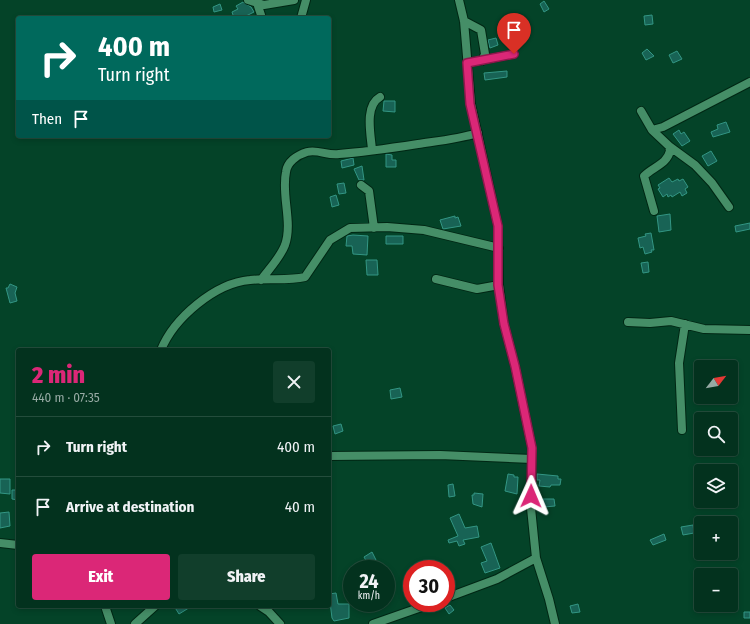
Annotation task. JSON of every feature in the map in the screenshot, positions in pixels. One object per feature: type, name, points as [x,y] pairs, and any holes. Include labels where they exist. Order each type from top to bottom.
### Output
[{"type":"street","points":[[248,0],[264,5],[294,0]]},
{"type":"street","points":[[302,16],[306,0]]},
{"type":"street","points":[[459,0],[464,21],[470,104],[495,210],[499,248],[498,285],[504,324],[515,366],[529,433],[532,459],[531,508],[536,558],[555,624]]},
{"type":"street","points":[[257,3],[261,16]]},
{"type":"street","points":[[464,21],[480,30],[485,54],[482,61]]},
{"type":"street","points":[[467,63],[514,54]]},
{"type":"street","points":[[652,130],[663,127],[750,82]]},
{"type":"street","points":[[372,150],[371,109],[372,103],[380,97]]},
{"type":"street","points":[[641,111],[652,130],[669,146],[695,165],[712,183],[729,207]]},
{"type":"street","points":[[261,280],[282,252],[286,243],[286,171],[291,161],[305,152],[314,151],[331,155],[453,139],[478,133]]},
{"type":"street","points":[[654,211],[644,181],[644,176],[669,156],[669,146]]},
{"type":"street","points":[[361,185],[366,187],[369,191],[374,228]]},
{"type":"street","points":[[162,348],[174,327],[184,315],[217,291],[232,284],[250,280],[279,278],[295,280],[305,277],[312,270],[323,248],[337,235],[350,228],[424,230],[499,248]]},
{"type":"street","points":[[436,278],[477,289],[498,285]]},
{"type":"street","points":[[628,322],[650,323],[671,321],[704,329],[750,330]]},
{"type":"street","points":[[682,430],[679,364],[685,324]]},
{"type":"street","points":[[331,456],[440,455],[532,459]]},
{"type":"street","points":[[0,543],[16,546]]},
{"type":"street","points":[[455,595],[497,579],[536,558]]},
{"type":"street","points":[[106,608],[111,624]]},
{"type":"street","points":[[134,624],[153,608]]},
{"type":"street","points":[[263,608],[280,624]]},
{"type":"street","points":[[373,624],[407,612]]},
{"type":"building","points":[[544,1],[549,9],[544,12],[540,4]]},
{"type":"building","points":[[243,2],[251,7],[254,12],[246,16],[233,16],[232,12],[238,9],[236,6]]},
{"type":"building","points":[[220,4],[222,10],[214,12],[213,7]]},
{"type":"building","points":[[652,15],[653,24],[645,25],[644,16]]},
{"type":"building","points":[[496,38],[498,45],[490,48],[488,40]]},
{"type":"building","points":[[647,49],[654,56],[646,60],[642,53]]},
{"type":"building","points":[[677,51],[682,59],[673,63],[669,55]]},
{"type":"building","points":[[507,71],[507,77],[485,80],[484,73]]},
{"type":"building","points":[[384,101],[395,101],[395,112],[383,111]]},
{"type":"building","points":[[726,122],[730,132],[713,137],[711,132],[718,129],[717,125]]},
{"type":"building","points":[[679,130],[681,134],[684,132],[690,141],[682,146],[673,134]]},
{"type":"building","points":[[711,151],[717,161],[708,166],[702,156]]},
{"type":"building","points":[[386,154],[392,155],[392,160],[396,160],[396,167],[386,167]]},
{"type":"building","points":[[353,158],[354,165],[342,168],[341,161]]},
{"type":"building","points":[[362,166],[364,180],[359,180],[354,169]]},
{"type":"building","points":[[669,178],[672,182],[678,179],[679,181],[683,179],[688,187],[685,189],[687,193],[682,196],[680,192],[672,197],[671,195],[668,197],[667,194],[663,197],[658,189],[660,188],[658,185]]},
{"type":"building","points":[[344,183],[346,193],[339,194],[337,184]]},
{"type":"building","points":[[336,195],[339,205],[332,207],[330,197]]},
{"type":"building","points":[[670,214],[671,230],[659,232],[657,216]]},
{"type":"building","points":[[455,216],[455,218],[458,217],[461,226],[443,229],[440,220]]},
{"type":"building","points":[[750,223],[750,229],[736,232],[735,226]]},
{"type":"building","points":[[651,233],[654,250],[651,250],[652,252],[645,254],[643,247],[640,248],[638,238],[646,236],[645,234]]},
{"type":"building","points":[[347,236],[368,236],[367,255],[353,254],[352,246],[346,246]]},
{"type":"building","points":[[386,236],[403,236],[403,244],[386,244]]},
{"type":"building","points":[[366,260],[377,260],[378,275],[367,275]]},
{"type":"building","points":[[648,262],[649,272],[643,273],[641,263]]},
{"type":"building","points":[[10,284],[17,287],[15,293],[17,301],[10,303],[6,288],[8,288]]},
{"type":"building","points":[[400,388],[402,397],[391,399],[390,390]]},
{"type":"building","points":[[341,424],[343,431],[335,434],[333,426]]},
{"type":"building","points":[[508,474],[518,477],[517,494],[505,491]]},
{"type":"building","points":[[537,474],[558,476],[558,479],[561,479],[560,485],[551,485],[550,487],[539,486],[540,480],[537,480]]},
{"type":"building","points":[[0,479],[10,479],[10,494],[0,493]]},
{"type":"building","points":[[453,484],[455,496],[449,497],[448,485]]},
{"type":"building","points":[[12,490],[16,490],[16,500],[12,499]]},
{"type":"building","points":[[474,493],[483,494],[482,507],[473,504],[472,495],[474,495]]},
{"type":"building","points":[[543,499],[554,499],[555,506],[544,507]]},
{"type":"building","points":[[9,512],[10,526],[0,528],[0,513]]},
{"type":"building","points":[[459,514],[465,528],[477,526],[479,537],[463,540],[465,544],[459,546],[457,541],[449,543],[448,540],[458,536],[450,518]]},
{"type":"building","points":[[693,525],[694,533],[683,535],[681,527]]},
{"type":"building","points":[[664,534],[666,540],[653,545],[650,540]]},
{"type":"building","points":[[491,543],[500,568],[485,573],[481,563],[487,561],[481,547]]},
{"type":"building","points":[[372,552],[376,560],[366,560],[364,557]]},
{"type":"building","points":[[336,593],[338,604],[343,604],[343,612],[349,612],[349,618],[334,621],[332,618],[331,594]]},
{"type":"building","points":[[578,604],[580,612],[572,613],[570,606]]},
{"type":"building","points":[[175,608],[189,608],[179,614]]},
{"type":"building","points":[[744,612],[750,612],[750,618],[744,618]]},
{"type":"route","points":[[514,54],[467,63],[470,104],[498,226],[498,285],[504,324],[515,366],[532,448],[531,496]]}]
